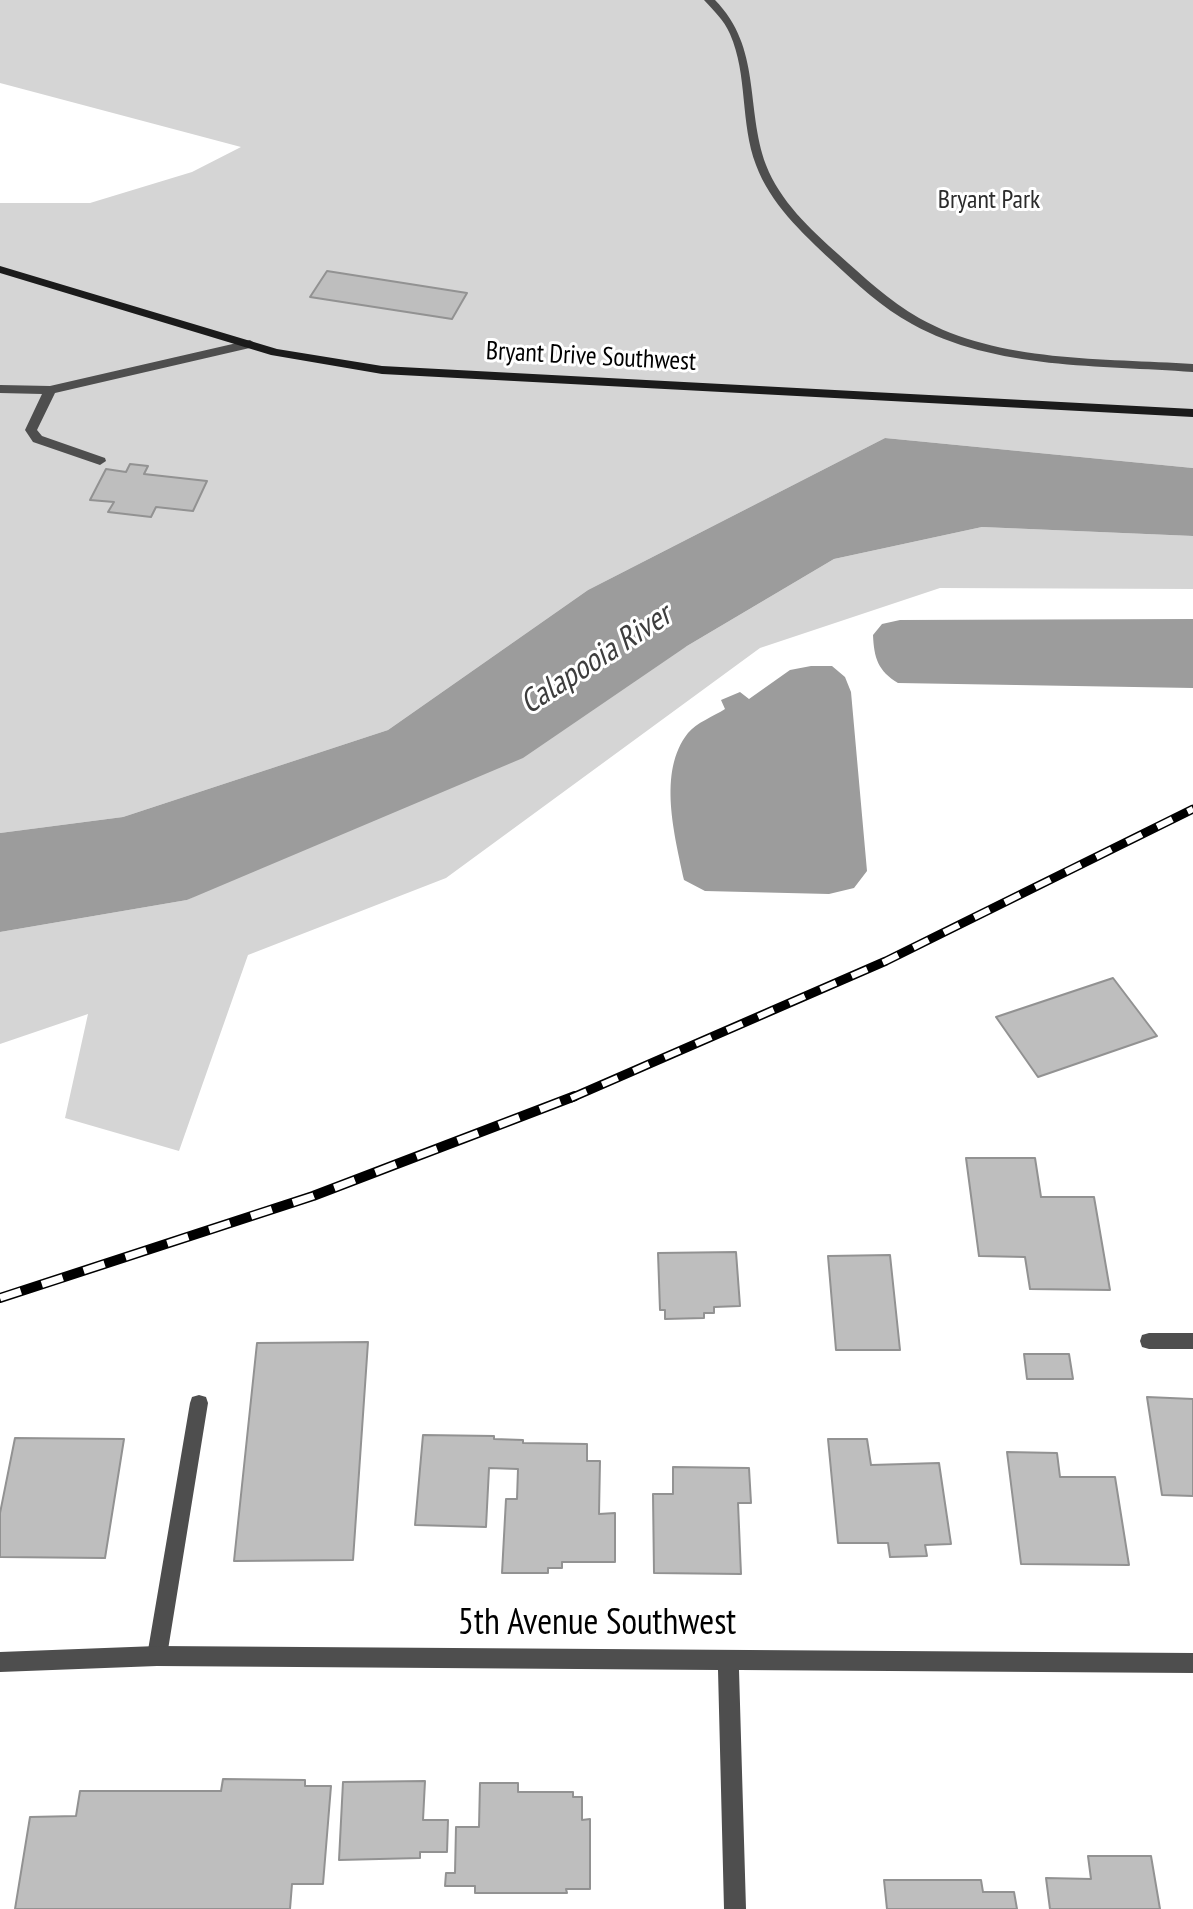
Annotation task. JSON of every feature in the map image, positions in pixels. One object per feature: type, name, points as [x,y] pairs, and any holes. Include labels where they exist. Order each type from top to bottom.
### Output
[{"type":"street","points":[[709,0],[740,43],[761,165],[795,218],[875,293],[927,327],[971,343],[1023,355],[1193,368]]},
{"type":"street","name":"Bryant Drive Southwest","points":[[0,269],[250,344],[325,363],[438,375],[1193,413]]},
{"type":"street","points":[[0,389],[50,390],[250,344]]},
{"type":"street","points":[[50,390],[31,430],[37,439],[100,461]]},
{"type":"street","points":[[1149,1341],[1193,1341]]},
{"type":"street","points":[[157,1656],[199,1403]]},
{"type":"street","name":"5th Avenue Southwest","points":[[0,1662],[157,1656],[1193,1663]]},
{"type":"street","points":[[728,1659],[735,1909]]},
{"type":"green space","name":"Bryant Park","points":[[0,0],[1193,0],[1193,468],[885,438],[588,590],[388,730],[123,817],[0,833],[0,203],[90,203],[192,172],[241,147],[0,83]]},
{"type":"green space","points":[[982,527],[1193,536],[1193,589],[940,588],[760,648],[446,878],[248,955],[179,1151],[65,1118],[88,1014],[0,1044],[0,932],[187,900],[687,646],[834,559]]},
{"type":"water","name":"Calapooia River","points":[[885,438],[1193,468],[1193,536],[982,527],[834,559],[687,646],[523,758],[187,900],[0,932],[0,833],[123,817],[388,730],[588,590]]},
{"type":"water","points":[[1193,619],[1193,688],[898,683],[878,663],[873,635],[882,624],[900,620]]},
{"type":"water","points":[[832,666],[845,677],[851,692],[867,871],[854,888],[829,894],[705,891],[684,880],[673,824],[671,785],[673,766],[688,733],[725,709],[721,700],[740,692],[749,699],[790,670]]},
{"type":"building","points":[[327,271],[467,293],[452,319],[310,297]]},
{"type":"building","points":[[130,464],[148,466],[144,474],[207,481],[193,511],[156,507],[151,517],[108,512],[114,502],[90,500],[106,469],[126,472]]},
{"type":"building","points":[[1113,978],[1157,1036],[1038,1077],[996,1017]]},
{"type":"building","points":[[966,1158],[1035,1158],[1041,1197],[1094,1197],[1110,1290],[1030,1289],[1025,1257],[979,1256]]},
{"type":"building","points":[[736,1252],[740,1306],[714,1307],[714,1313],[704,1313],[704,1318],[665,1319],[665,1310],[660,1310],[658,1253]]},
{"type":"building","points":[[890,1255],[900,1350],[836,1350],[828,1256]]},
{"type":"building","points":[[368,1342],[353,1560],[234,1561],[257,1343]]},
{"type":"building","points":[[1024,1354],[1069,1354],[1073,1379],[1027,1379]]},
{"type":"building","points":[[1147,1397],[1193,1399],[1193,1496],[1162,1495]]},
{"type":"building","points":[[423,1435],[494,1436],[494,1439],[523,1440],[523,1443],[587,1444],[587,1461],[600,1461],[599,1514],[615,1513],[615,1562],[562,1562],[562,1568],[548,1568],[548,1573],[502,1573],[506,1499],[517,1499],[518,1469],[489,1468],[486,1527],[415,1525]]},
{"type":"building","points":[[15,1438],[124,1439],[105,1558],[0,1557],[0,1513]]},
{"type":"building","points":[[828,1439],[867,1439],[871,1465],[939,1463],[951,1544],[925,1545],[927,1556],[890,1557],[888,1543],[838,1543]]},
{"type":"building","points":[[1007,1452],[1057,1453],[1060,1477],[1115,1477],[1129,1565],[1021,1564]]},
{"type":"building","points":[[673,1467],[749,1468],[751,1503],[738,1503],[741,1574],[654,1573],[653,1494],[673,1494]]},
{"type":"building","points":[[223,1779],[305,1780],[305,1786],[331,1786],[323,1884],[292,1884],[290,1909],[15,1909],[30,1817],[76,1816],[80,1791],[221,1791]]},
{"type":"building","points":[[425,1781],[423,1820],[448,1820],[447,1852],[420,1852],[420,1858],[339,1860],[343,1782]]},
{"type":"building","points":[[480,1783],[518,1783],[518,1792],[573,1792],[573,1797],[582,1797],[582,1820],[590,1819],[590,1889],[566,1889],[567,1893],[475,1893],[475,1886],[445,1886],[446,1873],[455,1873],[456,1827],[479,1827]]},
{"type":"building","points":[[1088,1856],[1151,1856],[1160,1909],[1050,1909],[1046,1878],[1091,1879]]},
{"type":"building","points":[[884,1880],[981,1880],[983,1892],[1014,1892],[1017,1909],[887,1909]]},
{"type":"railway","points":[[571,1098],[886,961],[1193,809]]},
{"type":"railway","points":[[0,1298],[313,1196],[575,1096]]}]
